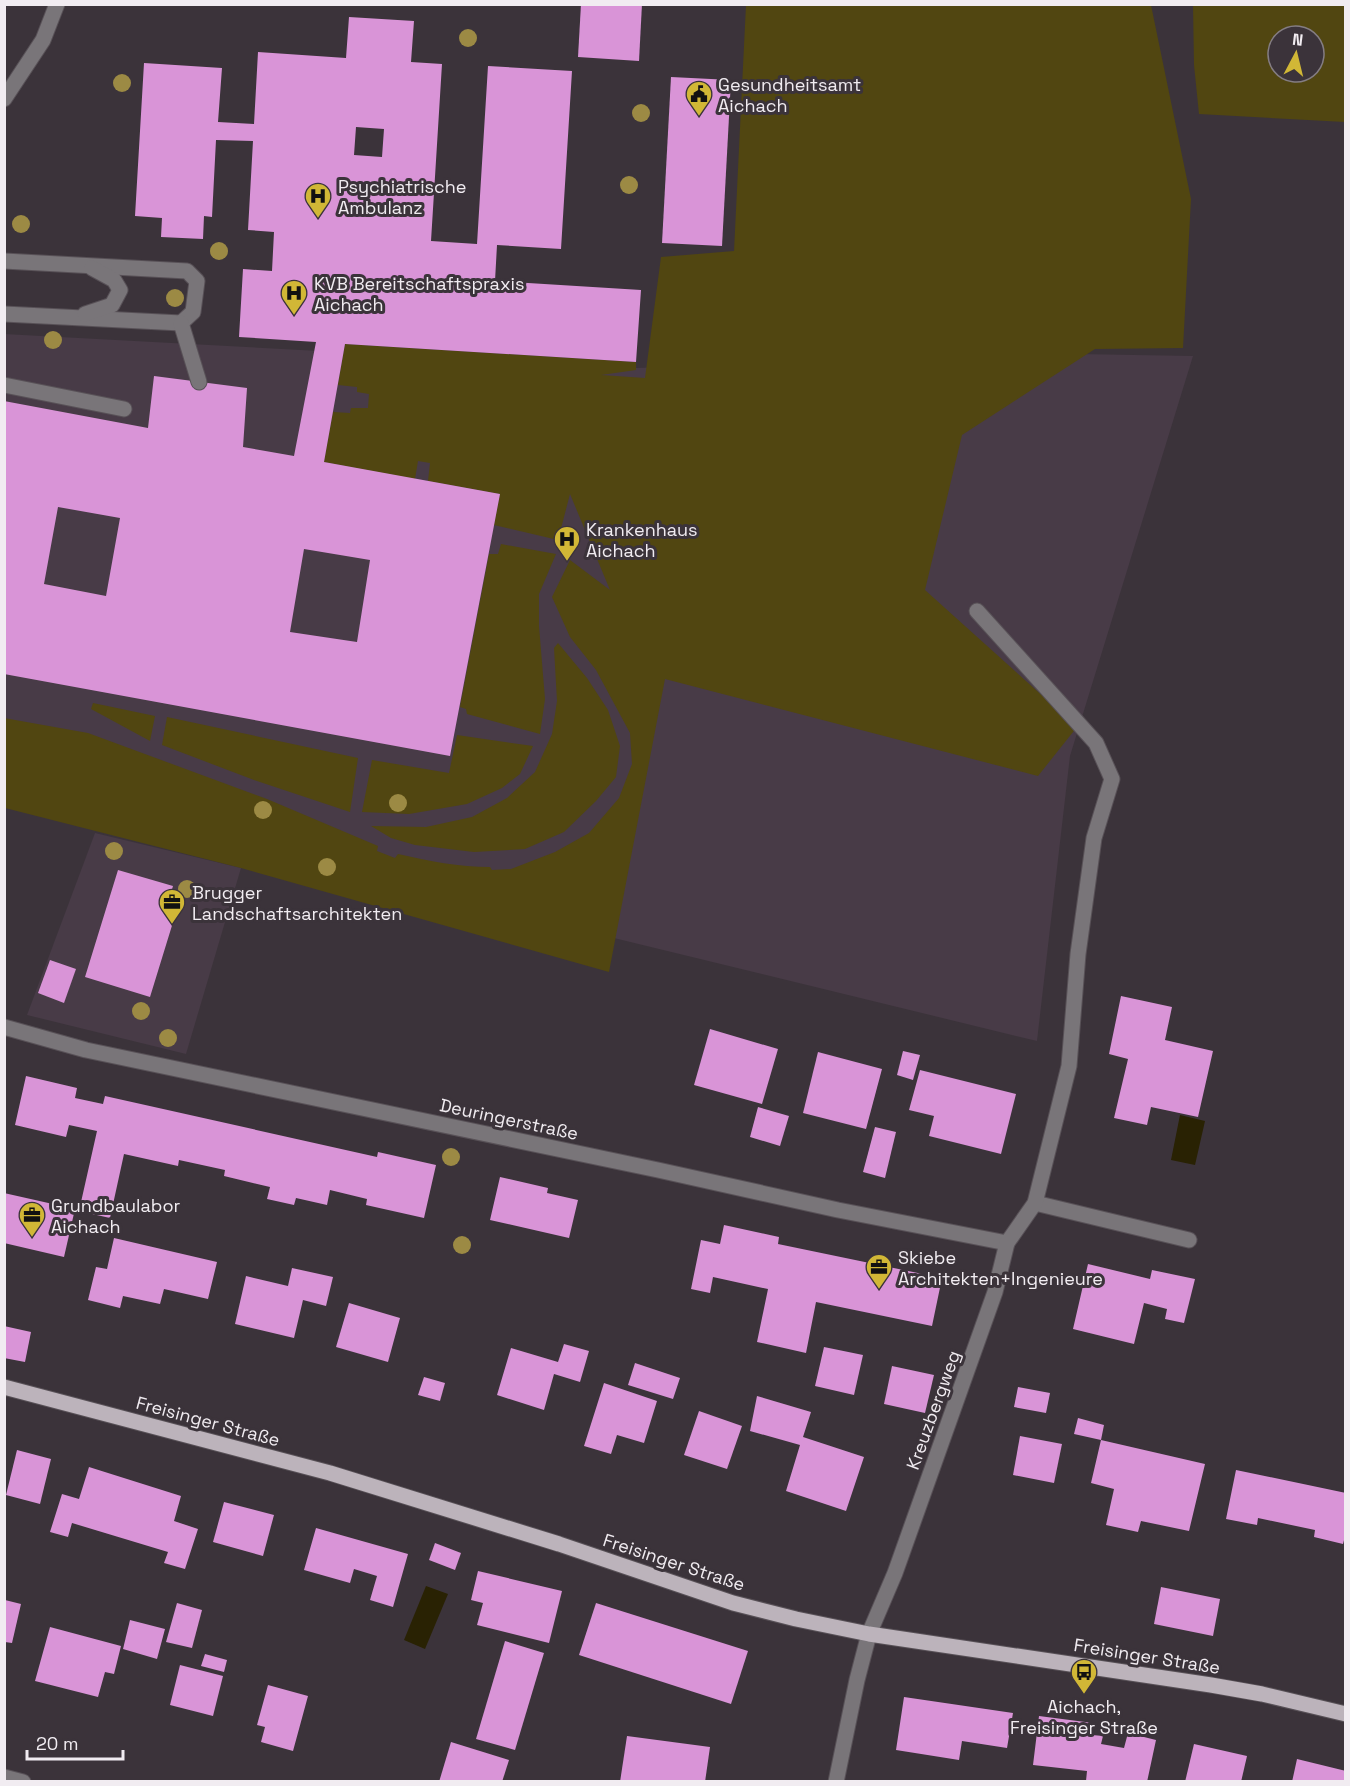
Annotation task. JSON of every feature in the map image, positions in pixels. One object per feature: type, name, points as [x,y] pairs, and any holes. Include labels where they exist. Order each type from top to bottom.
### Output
[{"type":"main road","name":"Freisinger Straße","points":[[4,1387],[353,1480],[559,1544],[734,1603],[796,1619],[869,1634],[1211,1685],[1262,1694],[1346,1714]]},
{"type":"street","points":[[4,99],[43,40],[57,4]]},
{"type":"street","points":[[4,261],[187,272],[197,281],[193,312],[181,322],[4,314]]},
{"type":"street","points":[[77,317],[112,305],[120,290],[114,280],[87,266]]},
{"type":"street","points":[[181,322],[199,382]]},
{"type":"street","points":[[4,385],[124,409]]},
{"type":"street","name":"Kreuzbergweg","points":[[836,1782],[869,1634],[896,1573],[995,1292],[1007,1244],[1035,1203],[1069,1066],[1078,954],[1094,838],[1112,779],[1096,743],[976,611]]},
{"type":"street","name":"Deuringerstraße","points":[[4,1027],[86,1050],[1007,1244]]},
{"type":"street","points":[[1035,1203],[1189,1240]]},
{"type":"street","points":[[4,1777],[23,1782]]},
{"type":"shaded area","points":[[746,5],[1151,5],[1191,199],[1183,348],[1095,349],[962,435],[925,590],[1077,727],[1038,776],[665,679],[609,972],[241,868],[5,808],[4,718],[88,733],[267,799],[378,846],[377,851],[395,858],[398,854],[444,863],[490,867],[492,870],[511,869],[555,852],[589,833],[619,798],[632,764],[630,733],[596,670],[570,637],[552,597],[570,560],[610,590],[570,494],[558,540],[494,525],[500,494],[428,481],[430,463],[418,461],[415,479],[324,462],[333,412],[350,413],[351,408],[368,408],[369,394],[357,392],[357,387],[338,385],[345,344],[636,362],[636,370],[601,375],[645,378],[661,257],[734,251]]},
{"type":"shaded area","points":[[1193,5],[1345,5],[1345,122],[1199,114],[1194,65]]},
{"type":"shaded area","name":"Krankenhaus Aichach","points":[[4,334],[636,368],[1077,354],[1193,356],[1070,756],[1037,1041],[104,814],[5,786]]},
{"type":"shaded area","points":[[501,544],[556,554],[539,594],[539,626],[545,699],[540,734],[467,714],[466,709],[460,707],[489,554],[498,554]]},
{"type":"shaded area","points":[[558,643],[587,678],[608,710],[620,746],[616,777],[596,801],[564,832],[525,849],[474,852],[415,845],[391,838],[371,826],[426,827],[472,817],[507,798],[535,772],[552,734],[557,701],[554,648]]},
{"type":"shaded area","points":[[93,703],[155,716],[150,741],[91,709]]},
{"type":"shaded area","points":[[167,717],[358,758],[350,812],[254,780],[162,745]]},
{"type":"shaded area","points":[[457,735],[533,746],[520,774],[502,788],[467,804],[409,814],[362,812],[372,760],[449,773]]},
{"type":"shaded area","points":[[95,833],[241,868],[186,1054],[27,1015]]},
{"type":"shaded area","points":[[1180,1115],[1205,1121],[1195,1165],[1171,1160]]},
{"type":"shaded area","points":[[426,1586],[448,1594],[425,1649],[404,1640]]},
{"type":"building","points":[[581,4],[642,4],[639,61],[578,57]]},
{"type":"building","points":[[349,17],[414,21],[411,62],[442,64],[431,241],[477,244],[488,66],[572,71],[561,249],[497,245],[495,281],[641,290],[636,362],[345,344],[324,462],[500,494],[450,756],[4,674],[4,401],[148,428],[154,376],[247,388],[243,447],[294,456],[316,342],[239,337],[243,269],[272,271],[274,232],[248,230],[253,141],[216,140],[212,217],[204,216],[203,239],[161,237],[162,218],[135,216],[144,63],[222,68],[218,122],[254,124],[258,52],[346,58]],"holes":[[[356,127],[384,129],[382,157],[354,155]],[[58,507],[120,518],[106,596],[44,584]],[[304,549],[370,560],[357,642],[290,632]]]},
{"type":"building","points":[[671,77],[731,80],[722,246],[662,243]]},
{"type":"building","points":[[118,870],[173,886],[168,903],[178,906],[150,997],[85,977]]},
{"type":"building","points":[[50,960],[76,969],[64,1003],[38,993]]},
{"type":"building","points":[[1121,996],[1172,1007],[1165,1040],[1213,1051],[1198,1117],[1151,1107],[1147,1125],[1114,1118],[1128,1059],[1109,1054]]},
{"type":"building","points":[[710,1029],[778,1049],[762,1104],[694,1085]]},
{"type":"building","points":[[903,1051],[920,1055],[913,1080],[897,1075]]},
{"type":"building","points":[[818,1052],[882,1069],[866,1129],[803,1113]]},
{"type":"building","points":[[920,1070],[1016,1094],[1001,1154],[929,1136],[934,1116],[909,1110]]},
{"type":"building","points":[[26,1076],[77,1088],[75,1098],[103,1104],[105,1096],[377,1157],[378,1152],[436,1165],[424,1218],[366,1205],[367,1199],[330,1190],[327,1205],[296,1198],[294,1205],[267,1199],[270,1187],[224,1176],[225,1170],[179,1160],[178,1166],[124,1154],[110,1218],[79,1211],[97,1131],[69,1125],[66,1137],[15,1125]]},
{"type":"building","points":[[758,1107],[789,1116],[780,1146],[750,1137]]},
{"type":"building","points":[[875,1127],[896,1132],[885,1178],[863,1172]]},
{"type":"building","points":[[500,1177],[548,1188],[547,1193],[578,1200],[569,1238],[490,1220]]},
{"type":"building","points":[[4,1193],[75,1209],[64,1257],[4,1243]]},
{"type":"building","points":[[724,1225],[779,1237],[778,1244],[942,1278],[932,1326],[816,1302],[806,1353],[757,1342],[768,1289],[713,1277],[710,1293],[691,1289],[701,1240],[720,1244]]},
{"type":"building","points":[[114,1238],[217,1262],[208,1299],[164,1289],[160,1304],[123,1296],[120,1308],[88,1300],[96,1267],[107,1269]]},
{"type":"building","points":[[1088,1264],[1150,1279],[1152,1270],[1195,1279],[1184,1323],[1165,1319],[1167,1309],[1144,1303],[1134,1344],[1073,1329]]},
{"type":"building","points":[[292,1268],[333,1277],[326,1306],[303,1300],[294,1338],[235,1324],[246,1276],[288,1286]]},
{"type":"building","points":[[349,1303],[400,1318],[388,1362],[336,1347]]},
{"type":"building","points":[[4,1326],[31,1332],[25,1362],[4,1358]]},
{"type":"building","points":[[564,1344],[589,1351],[580,1382],[554,1374],[544,1410],[497,1395],[511,1348],[558,1362]]},
{"type":"building","points":[[824,1347],[863,1355],[854,1395],[815,1386]]},
{"type":"building","points":[[635,1363],[680,1378],[673,1399],[628,1385]]},
{"type":"building","points":[[892,1366],[934,1375],[925,1413],[884,1404]]},
{"type":"building","points":[[424,1377],[445,1383],[440,1401],[418,1395]]},
{"type":"building","points":[[604,1383],[657,1401],[644,1443],[617,1435],[611,1454],[584,1446]]},
{"type":"building","points":[[1018,1387],[1050,1393],[1046,1413],[1014,1407]]},
{"type":"building","points":[[757,1396],[811,1412],[803,1437],[864,1457],[846,1511],[786,1491],[800,1445],[750,1431]]},
{"type":"building","points":[[699,1411],[742,1426],[727,1469],[684,1455]]},
{"type":"building","points":[[1078,1418],[1104,1425],[1101,1440],[1074,1434]]},
{"type":"building","points":[[1020,1436],[1062,1444],[1054,1483],[1013,1475]]},
{"type":"building","points":[[1101,1440],[1205,1464],[1189,1531],[1141,1521],[1138,1532],[1106,1525],[1114,1489],[1091,1483]]},
{"type":"building","points":[[17,1450],[51,1459],[40,1504],[6,1495]]},
{"type":"building","points":[[89,1467],[181,1496],[174,1521],[198,1529],[185,1569],[164,1563],[168,1552],[72,1523],[68,1537],[50,1532],[62,1494],[79,1499]]},
{"type":"building","points":[[1236,1470],[1346,1493],[1346,1532],[1343,1544],[1314,1537],[1315,1530],[1258,1518],[1257,1525],[1226,1519]]},
{"type":"building","points":[[224,1502],[274,1515],[263,1556],[213,1542]]},
{"type":"building","points":[[316,1528],[408,1554],[393,1607],[370,1600],[377,1576],[354,1569],[350,1583],[304,1570]]},
{"type":"building","points":[[435,1543],[461,1553],[455,1570],[429,1560]]},
{"type":"building","points":[[478,1571],[562,1591],[549,1643],[477,1625],[483,1603],[471,1600]]},
{"type":"building","points":[[1161,1587],[1220,1599],[1213,1636],[1154,1624]]},
{"type":"building","points":[[5,1600],[21,1604],[12,1643],[5,1642]]},
{"type":"building","points":[[177,1603],[202,1610],[192,1648],[166,1642]]},
{"type":"building","points":[[596,1603],[748,1651],[731,1704],[579,1655]]},
{"type":"building","points":[[130,1620],[165,1629],[157,1659],[123,1649]]},
{"type":"building","points":[[50,1627],[121,1646],[114,1674],[105,1672],[98,1697],[35,1681]]},
{"type":"building","points":[[505,1641],[544,1653],[515,1750],[476,1739]]},
{"type":"building","points":[[205,1654],[227,1660],[224,1672],[201,1666]]},
{"type":"building","points":[[180,1665],[223,1676],[213,1716],[170,1705]]},
{"type":"building","points":[[268,1685],[308,1696],[293,1751],[261,1742],[265,1727],[257,1725]]},
{"type":"building","points":[[904,1697],[1013,1713],[1007,1748],[962,1741],[959,1760],[896,1750]]},
{"type":"building","points":[[1039,1716],[1093,1723],[1092,1735],[1103,1736],[1101,1744],[1124,1748],[1128,1733],[1156,1740],[1147,1782],[1117,1780],[1117,1782],[1090,1782],[1086,1781],[1087,1771],[1033,1765]]},
{"type":"building","points":[[627,1736],[710,1747],[705,1782],[620,1782]]},
{"type":"building","points":[[451,1742],[509,1760],[502,1782],[439,1782]]},
{"type":"building","points":[[1194,1744],[1247,1756],[1241,1782],[1185,1782]]},
{"type":"building","points":[[1297,1759],[1346,1771],[1346,1782],[1292,1782]]},
{"type":"place","name":"Gesundheitsamt Aichach","points":[[699,117]]},
{"type":"place","name":"Psychiatrische Ambulanz","points":[[318,219]]},
{"type":"place","name":"KVB Bereitschaftspraxis Aichach","points":[[294,316]]},
{"type":"place","name":"Krankenhaus Aichach","points":[[567,562]]},
{"type":"place","name":"Brugger Landschaftsarchitekten","points":[[172,925]]},
{"type":"place","name":"Grundbaulabor Aichach","points":[[32,1238]]},
{"type":"place","name":"Skiebe Architekten+Ingenieure","points":[[879,1290]]},
{"type":"place","name":"Aichach, Freisinger Straße","points":[[1084,1695]]}]
